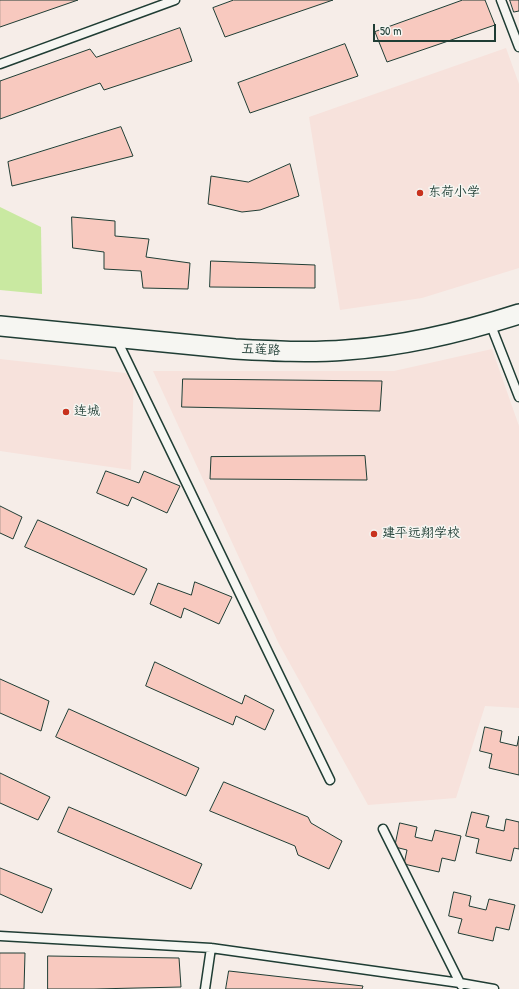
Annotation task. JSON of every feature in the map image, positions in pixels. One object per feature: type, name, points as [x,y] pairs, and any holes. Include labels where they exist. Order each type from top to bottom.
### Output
[{"type":"street","name":"五莲路","points":[[0,326],[236,349],[272,352],[310,352],[391,345],[427,339],[519,314]]},
{"type":"lane","points":[[0,64],[175,0]]},
{"type":"lane","points":[[501,0],[519,47]]},
{"type":"lane","points":[[490,323],[519,397]]},
{"type":"lane","points":[[116,338],[330,780]]},
{"type":"lane","points":[[382,829],[462,986]]},
{"type":"lane","points":[[0,936],[211,948],[462,986],[494,989]]},
{"type":"lane","points":[[205,989],[211,948]]},
{"type":"shaded area","name":"东荷小学","points":[[506,48],[519,84],[519,268],[422,298],[340,310],[309,117]]},
{"type":"shaded area","name":"建平远翔学校","points":[[492,349],[519,426],[519,708],[485,706],[456,798],[368,805],[278,642],[153,371],[394,371]]},
{"type":"shaded area","name":"连城","points":[[0,359],[134,374],[131,470],[0,451]]},
{"type":"green space","points":[[0,207],[41,227],[42,294],[0,290]]},
{"type":"building","points":[[0,0],[78,0],[0,27]]},
{"type":"building","points":[[234,0],[333,0],[225,37],[213,8]]},
{"type":"building","points":[[463,0],[485,0],[495,25],[387,62],[375,32]]},
{"type":"building","points":[[510,0],[519,0],[519,11],[514,12]]},
{"type":"building","points":[[180,28],[192,61],[104,90],[100,83],[0,119],[0,81],[90,49],[96,57]]},
{"type":"building","points":[[345,44],[358,76],[250,113],[238,83]]},
{"type":"building","points":[[121,127],[133,156],[12,186],[8,162]]},
{"type":"building","points":[[290,164],[299,196],[260,210],[242,212],[208,204],[211,176],[248,182]]},
{"type":"building","points":[[72,217],[115,221],[115,236],[149,239],[146,257],[190,263],[188,289],[143,288],[141,271],[104,269],[104,252],[73,248]]},
{"type":"building","points":[[211,261],[315,265],[315,288],[210,287]]},
{"type":"building","points":[[183,379],[382,381],[380,411],[182,407]]},
{"type":"building","points":[[365,456],[367,480],[210,479],[211,457]]},
{"type":"building","points":[[106,471],[139,483],[144,471],[180,486],[167,513],[132,497],[128,506],[97,493]]},
{"type":"building","points":[[0,506],[22,517],[13,539],[0,533]]},
{"type":"building","points":[[38,520],[147,569],[134,595],[25,547]]},
{"type":"building","points":[[195,582],[232,597],[219,624],[184,608],[181,618],[150,604],[158,583],[191,595]]},
{"type":"building","points":[[155,662],[242,704],[245,695],[274,710],[265,730],[236,716],[233,725],[146,686]]},
{"type":"building","points":[[0,679],[49,701],[41,731],[0,713]]},
{"type":"building","points":[[69,709],[199,768],[186,796],[56,737]]},
{"type":"building","points":[[485,727],[502,731],[500,742],[517,746],[519,736],[519,775],[489,768],[492,754],[480,751]]},
{"type":"building","points":[[0,773],[50,797],[38,820],[0,803]]},
{"type":"building","points":[[224,782],[308,817],[311,823],[342,841],[329,869],[298,855],[295,846],[210,811]]},
{"type":"building","points":[[69,807],[202,864],[191,889],[58,832]]},
{"type":"building","points":[[472,812],[489,816],[486,827],[504,831],[506,819],[519,822],[519,849],[514,848],[511,861],[476,853],[479,839],[466,836]]},
{"type":"building","points":[[400,823],[417,827],[415,837],[432,841],[435,830],[461,836],[455,861],[442,858],[439,872],[404,864],[407,850],[395,847]]},
{"type":"building","points":[[0,868],[52,889],[42,913],[0,894]]},
{"type":"building","points":[[454,892],[471,896],[469,906],[486,910],[489,899],[515,905],[509,930],[496,927],[493,941],[458,933],[462,919],[449,916]]},
{"type":"building","points":[[0,953],[25,953],[24,989],[0,989]]},
{"type":"building","points":[[48,956],[179,958],[181,987],[48,989]]},
{"type":"building","points":[[229,971],[363,986],[362,989],[226,989]]},
{"type":"place","name":"东荷小学","points":[[420,193]]},
{"type":"place","name":"连城","points":[[66,412]]},
{"type":"place","name":"建平远翔学校","points":[[374,534]]}]
